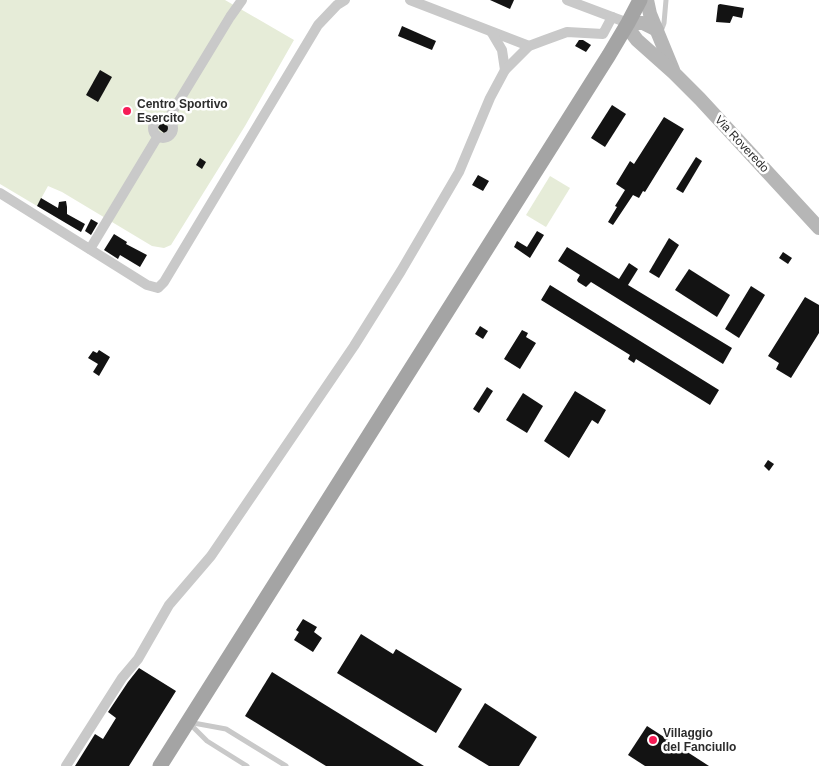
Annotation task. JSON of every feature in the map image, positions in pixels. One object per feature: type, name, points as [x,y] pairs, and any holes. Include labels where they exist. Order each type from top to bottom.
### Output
[{"type":"main road","points":[[160,766],[609,55],[640,0]]},
{"type":"main road","name":"Via Roveredo","points":[[647,0],[650,14],[674,73]]},
{"type":"main road","points":[[628,23],[643,23],[658,33]]},
{"type":"main road","name":"Via Roveredo","points":[[628,23],[631,32],[644,48],[674,73],[816,223]]},
{"type":"main road","points":[[609,55],[624,45],[634,44],[644,48]]},
{"type":"street","points":[[90,249],[158,136],[167,137],[172,133],[172,124],[168,119],[242,0]]},
{"type":"street","points":[[0,193],[147,285],[158,288],[164,282],[318,25],[337,5],[345,0]]},
{"type":"street","points":[[410,0],[529,46]]},
{"type":"street","points":[[567,0],[628,23]]},
{"type":"street","points":[[66,766],[122,678],[138,659],[169,605],[211,556],[354,346],[459,172],[490,98],[505,70],[529,46],[567,32],[602,34],[612,17]]},
{"type":"street","points":[[492,33],[502,50],[505,70]]},
{"type":"lane","points":[[658,33],[664,23],[666,0]]},
{"type":"lane","points":[[188,722],[207,741],[247,766]]},
{"type":"lane","points":[[188,722],[226,729],[286,766]]},
{"type":"green space","name":"Centro Sportivo Esercito","points":[[0,0],[225,0],[294,40],[245,126],[171,245],[164,248],[152,246],[62,192],[48,186],[37,206],[0,184]]},
{"type":"green space","points":[[550,176],[570,188],[546,227],[526,215]]},
{"type":"building","points":[[490,0],[514,0],[510,9]]},
{"type":"building","points":[[718,5],[744,8],[742,18],[733,16],[730,23],[716,22]]},
{"type":"building","points":[[402,26],[436,41],[432,50],[398,36]]},
{"type":"building","points":[[579,40],[583,40],[591,45],[586,52],[575,46]]},
{"type":"building","points":[[100,70],[112,77],[98,102],[86,95]]},
{"type":"building","points":[[612,105],[626,114],[605,147],[591,138]]},
{"type":"building","points":[[664,117],[684,129],[645,192],[643,191],[639,198],[633,195],[613,225],[608,222],[625,190],[616,184],[630,161],[634,164]]},
{"type":"building","points":[[162,122],[169,126],[168,132],[164,133],[159,129],[158,127]]},
{"type":"building","points":[[696,157],[702,161],[683,193],[676,189]]},
{"type":"building","points":[[200,158],[206,162],[202,169],[196,165]]},
{"type":"building","points":[[478,175],[489,181],[483,191],[472,185]]},
{"type":"building","points":[[41,198],[58,208],[59,202],[66,201],[67,214],[85,224],[81,232],[37,206]]},
{"type":"building","points":[[91,219],[98,223],[91,235],[85,231]]},
{"type":"building","points":[[537,231],[544,235],[530,258],[514,247],[517,241],[527,247]]},
{"type":"building","points":[[114,234],[127,242],[126,244],[147,255],[140,267],[120,255],[118,259],[104,250]]},
{"type":"building","points":[[669,238],[679,245],[659,278],[649,272]]},
{"type":"building","points":[[567,247],[619,279],[629,263],[638,269],[628,285],[732,348],[723,364],[591,282],[586,287],[578,282],[577,280],[580,275],[558,261]]},
{"type":"building","points":[[783,252],[792,258],[788,264],[779,258]]},
{"type":"building","points":[[689,269],[730,295],[717,317],[675,290]]},
{"type":"building","points":[[550,285],[719,390],[710,405],[636,359],[634,363],[628,359],[630,355],[541,300]]},
{"type":"building","points":[[751,286],[765,295],[739,338],[725,329]]},
{"type":"building","points":[[805,297],[819,305],[819,333],[791,378],[776,369],[779,363],[768,356]]},
{"type":"building","points":[[480,326],[488,331],[483,339],[475,334]]},
{"type":"building","points":[[522,330],[528,333],[526,337],[536,343],[520,369],[504,359]]},
{"type":"building","points":[[99,350],[110,357],[99,376],[93,372],[98,364],[88,358],[93,351],[97,353]]},
{"type":"building","points":[[487,387],[493,391],[479,413],[473,409]]},
{"type":"building","points":[[575,391],[606,410],[598,424],[592,420],[569,458],[544,441]]},
{"type":"building","points":[[523,393],[543,406],[527,433],[506,420]]},
{"type":"building","points":[[768,460],[774,464],[769,471],[764,466]]},
{"type":"building","points":[[303,619],[317,627],[314,632],[322,638],[313,652],[294,640],[299,632],[296,630]]},
{"type":"building","points":[[361,634],[393,654],[396,649],[462,689],[436,733],[337,673]]},
{"type":"building","points":[[139,668],[176,691],[129,766],[75,766],[95,734],[103,739],[116,718],[108,712]]},
{"type":"building","points":[[272,672],[424,766],[326,766],[245,716]]},
{"type":"building","points":[[485,703],[537,737],[519,766],[489,766],[458,747]]},
{"type":"building","name":"Villaggio del Fanciullo","points":[[647,726],[709,766],[645,766],[628,755]]},
{"type":"place","name":"Centro Sportivo Esercito","points":[[127,111]]},
{"type":"place","name":"Villaggio del Fanciullo","points":[[653,740]]}]
